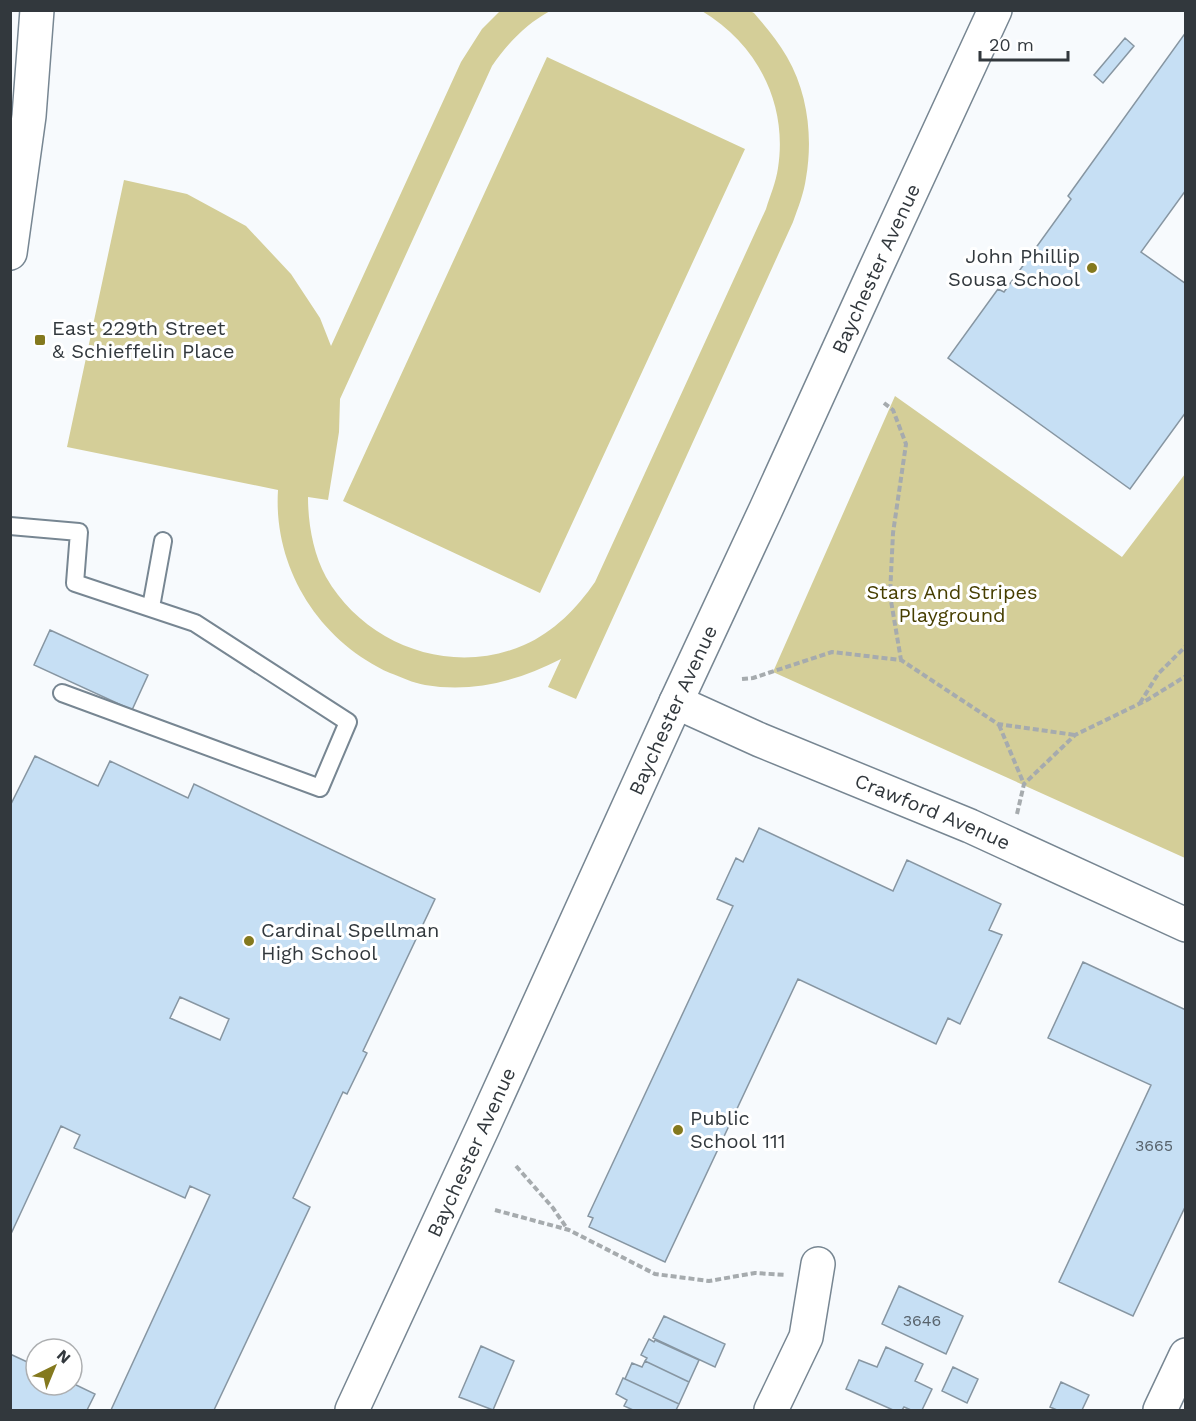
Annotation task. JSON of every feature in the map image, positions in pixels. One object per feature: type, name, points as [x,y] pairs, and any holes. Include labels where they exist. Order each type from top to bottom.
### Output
[{"type":"main road","points":[[10,253],[29,116],[37,10]]},
{"type":"main road","points":[[967,10],[978,49]]},
{"type":"main road","name":"Baychester Avenue","points":[[352,1410],[995,10]]},
{"type":"main road","name":"Crawford Avenue","points":[[676,702],[760,740],[1010,844],[1185,926]]},
{"type":"main road","points":[[771,1410],[806,1337],[817,1270]]},
{"type":"main road","points":[[1160,1410],[1185,1355]]},
{"type":"lane","points":[[10,526],[79,532],[75,583],[195,623],[348,722],[320,788],[62,693]]},
{"type":"lane","points":[[151,607],[163,541]]},
{"type":"path","points":[[884,403],[893,410],[906,444],[893,533],[890,595],[901,660]]},
{"type":"path","points":[[1140,704],[1158,674],[1185,646]]},
{"type":"path","points":[[742,679],[753,678],[832,652],[901,660],[998,724],[1075,735]]},
{"type":"path","points":[[1010,844],[1024,784],[1075,735],[1140,704],[1185,676]]},
{"type":"path","points":[[998,724],[1024,784]]},
{"type":"path","points":[[516,1166],[569,1230]]},
{"type":"path","points":[[495,1210],[569,1230],[655,1274],[710,1281],[755,1273],[817,1270]]},
{"type":"green space","points":[[501,10],[550,11],[518,35],[492,66],[340,399],[339,432],[328,500],[308,497],[312,538],[326,577],[343,601],[363,621],[387,637],[412,648],[440,655],[468,657],[496,654],[535,640],[555,626],[581,601],[595,582],[766,209],[777,173],[780,144],[773,98],[753,58],[738,40],[702,11],[750,11],[754,13],[776,40],[794,71],[804,101],[809,132],[804,189],[793,222],[576,699],[548,687],[561,659],[512,679],[478,686],[425,685],[390,673],[365,659],[342,642],[322,622],[306,599],[283,547],[278,519],[278,490],[67,447],[124,180],[187,194],[246,226],[291,274],[320,318],[331,346],[461,62],[482,29]]},
{"type":"green space","points":[[547,57],[745,149],[540,593],[343,501]]},
{"type":"green space","name":"Stars And Stripes Playground","points":[[895,396],[1122,557],[1185,474],[1185,858],[773,672]]},
{"type":"building","name":"John Phillip Sousa School","points":[[1186,32],[1186,190],[1141,252],[1186,284],[1186,412],[1130,489],[948,358],[998,289],[1004,292],[1071,199],[1068,196]]},
{"type":"building","points":[[1125,38],[1134,46],[1103,83],[1094,75]]},
{"type":"building","points":[[50,630],[148,675],[132,710],[34,665]]},
{"type":"building","points":[[35,756],[98,786],[110,761],[188,798],[194,784],[435,899],[363,1051],[367,1053],[347,1094],[343,1092],[293,1198],[310,1207],[214,1410],[111,1410],[210,1195],[190,1186],[185,1198],[74,1148],[80,1135],[61,1126],[10,1236],[10,806]],"holes":[[[180,997],[229,1019],[220,1040],[170,1018]]]},
{"type":"building","name":"Public School 111","points":[[759,828],[893,891],[907,860],[1001,904],[989,930],[1002,935],[960,1024],[948,1018],[936,1044],[798,979],[665,1262],[589,1227],[593,1218],[588,1216],[733,906],[717,899],[736,858],[743,862]]},
{"type":"building","points":[[1083,962],[1186,1010],[1186,1205],[1133,1316],[1059,1282],[1151,1085],[1048,1038]]},
{"type":"building","points":[[899,1286],[963,1316],[946,1354],[882,1324]]},
{"type":"building","points":[[664,1316],[725,1344],[715,1367],[653,1338]]},
{"type":"building","points":[[649,1339],[699,1360],[689,1382],[645,1361],[647,1358],[641,1355]]},
{"type":"building","points":[[481,1346],[514,1361],[493,1410],[459,1397]]},
{"type":"building","points":[[886,1347],[923,1364],[915,1381],[932,1389],[922,1410],[911,1410],[904,1407],[902,1410],[893,1410],[846,1389],[859,1360],[877,1367]]},
{"type":"building","points":[[10,1354],[24,1360],[24,1397],[84,1397],[84,1389],[95,1394],[87,1410],[10,1410]]},
{"type":"building","points":[[645,1361],[689,1382],[679,1404],[625,1379],[632,1363],[642,1367]]},
{"type":"building","points":[[953,1367],[978,1379],[967,1403],[942,1391]]},
{"type":"building","points":[[623,1378],[679,1404],[676,1410],[633,1410],[624,1406],[627,1400],[616,1394]]},
{"type":"building","points":[[1061,1382],[1089,1395],[1082,1410],[1057,1410],[1050,1407]]},
{"type":"place","name":"John Phillip Sousa School","points":[[1092,268]]},
{"type":"place","name":"East 229th Street & Schieffelin Place","points":[[40,340]]},
{"type":"place","name":"Cardinal Spellman High School","points":[[249,941]]},
{"type":"place","name":"Public School 111","points":[[678,1130]]}]
